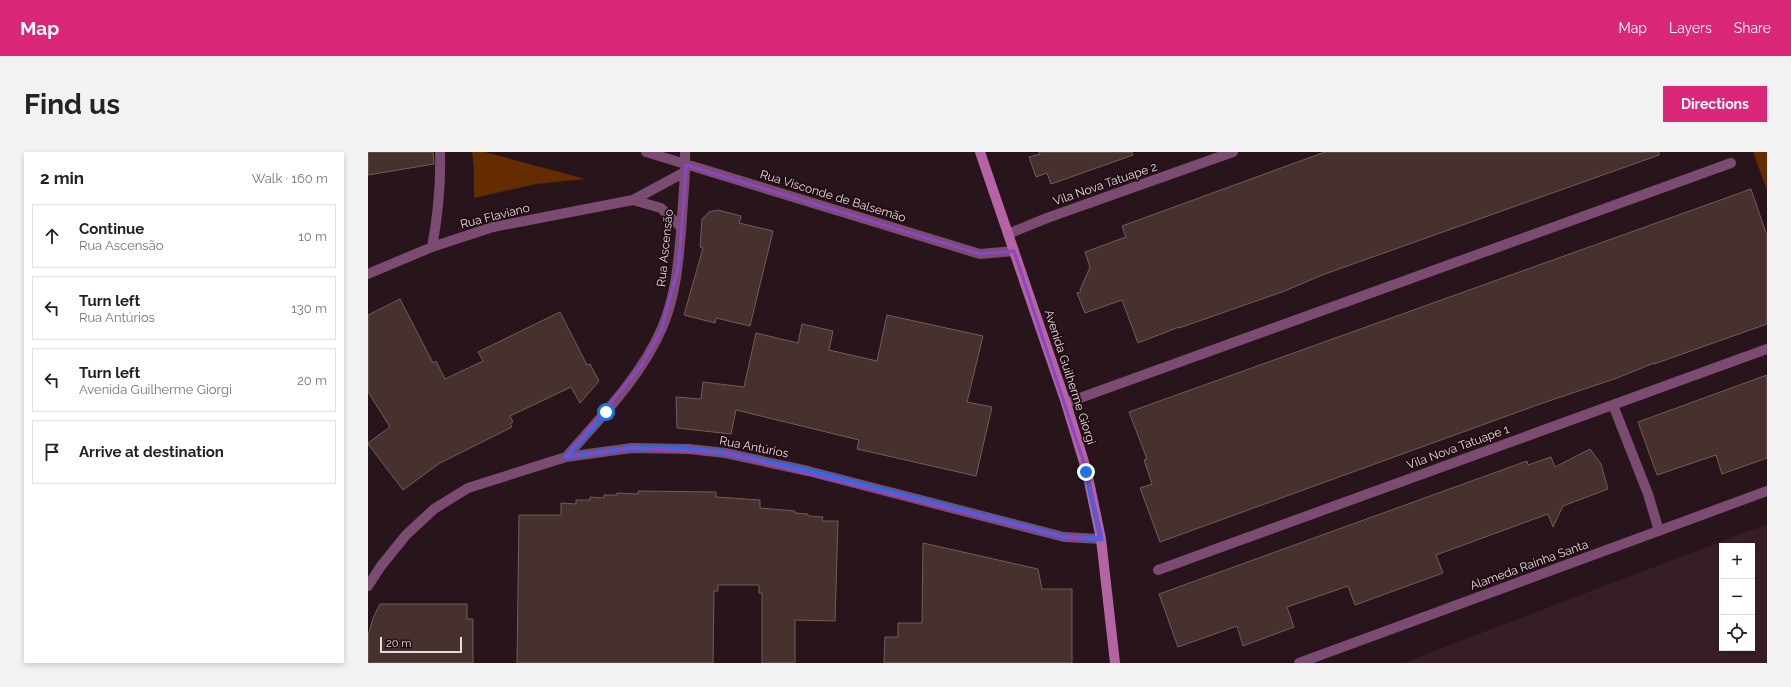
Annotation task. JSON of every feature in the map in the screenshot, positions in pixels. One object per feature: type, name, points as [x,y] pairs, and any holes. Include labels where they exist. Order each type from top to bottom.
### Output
[{"type":"street","points":[[432,247],[438,215],[441,178],[440,152]]},
{"type":"street","name":"Rua Visconde de Balsemão","points":[[646,152],[685,168],[980,254],[1014,251]]},
{"type":"street","name":"Rua Ascensão","points":[[566,457],[606,412],[641,366],[662,328],[674,292],[679,264],[685,152]]},
{"type":"street","name":"Avenida Guilherme Giorgi","points":[[980,152],[1066,403],[1086,472],[1101,539],[1115,663]]},
{"type":"street","name":"Vila Nova Tatuape 2","points":[[1008,234],[1047,218],[1233,152]]},
{"type":"street","points":[[1066,403],[1731,163]]},
{"type":"street","name":"Rua Flaviano","points":[[368,274],[432,247],[493,227],[633,200],[685,168]]},
{"type":"street","name":"Rua Flaviano","points":[[633,200],[661,208],[681,227]]},
{"type":"street","name":"Vila Nova Tatuape 1","points":[[1158,570],[1767,349]]},
{"type":"street","points":[[1613,405],[1648,494],[1659,531]]},
{"type":"street","name":"Rua Antúrios","points":[[368,586],[381,566],[406,535],[434,509],[468,488],[566,457],[632,448],[689,449],[725,453],[808,471],[1064,537],[1101,539]]},
{"type":"street","name":"Alameda Rainha Santa","points":[[1299,663],[1767,491]]},
{"type":"highlighted area","points":[[686,165],[980,254],[1014,251],[1087,472],[1101,539],[1064,537],[725,453],[632,448],[566,457],[641,366],[662,328],[679,264]]},
{"type":"shaded area","points":[[472,152],[485,152],[585,179],[536,184],[474,198],[474,169]]},
{"type":"shaded area","points":[[1753,152],[1767,152],[1767,190]]},
{"type":"shaded area","points":[[1767,525],[1767,663],[1403,663],[1754,529]]},
{"type":"building","points":[[368,152],[433,152],[434,164],[368,175]]},
{"type":"building","points":[[1039,152],[1132,152],[1133,155],[1051,184],[1047,173],[1036,177],[1029,157],[1040,154]]},
{"type":"building","points":[[1325,152],[1659,152],[1659,155],[1325,274],[1282,292],[1179,327],[1138,343],[1122,300],[1085,313],[1077,293],[1081,292],[1080,290],[1090,267],[1085,252],[1126,237],[1122,226]]},
{"type":"building","points":[[1751,189],[1767,236],[1767,324],[1654,363],[1617,378],[1540,404],[1160,542],[1140,488],[1152,484],[1144,460],[1147,459],[1129,412]]},
{"type":"building","points":[[718,210],[741,216],[739,223],[773,231],[750,326],[716,318],[715,323],[684,315],[703,248],[700,247],[702,219],[709,212]]},
{"type":"building","points":[[400,299],[433,363],[436,361],[445,379],[483,361],[478,352],[560,312],[587,365],[590,364],[599,381],[580,403],[571,387],[510,416],[513,422],[510,424],[512,427],[440,463],[403,490],[368,444],[390,427],[368,392],[368,315]]},
{"type":"building","points":[[887,315],[983,336],[967,402],[992,407],[976,476],[857,449],[859,440],[736,410],[731,434],[677,428],[676,397],[701,399],[703,382],[744,387],[756,333],[798,343],[802,324],[833,331],[829,350],[877,361]]},
{"type":"building","points":[[1767,375],[1767,458],[1722,474],[1716,455],[1657,475],[1638,422]]},
{"type":"building","points":[[1590,449],[1601,464],[1608,489],[1563,506],[1553,527],[1548,514],[1436,555],[1443,573],[1355,605],[1348,586],[1287,607],[1294,627],[1243,646],[1237,626],[1178,647],[1159,594],[1527,461],[1528,465],[1551,457],[1555,467]]},
{"type":"building","points":[[638,491],[716,492],[716,497],[760,500],[760,508],[795,511],[795,513],[808,514],[808,516],[823,517],[822,521],[838,521],[835,621],[795,620],[795,663],[762,663],[762,593],[759,593],[759,585],[718,585],[718,591],[714,591],[713,663],[517,663],[519,515],[561,515],[561,503],[576,504],[576,500],[590,500],[590,497],[604,498],[604,495],[617,495],[617,493],[638,494]]},
{"type":"building","points":[[923,543],[1038,569],[1042,589],[1072,589],[1072,663],[884,663],[885,637],[898,637],[898,623],[922,623]]},
{"type":"building","points":[[380,604],[467,604],[467,619],[473,619],[473,663],[368,663],[368,636],[373,618]]},
{"type":"route","points":[[606,412],[566,457],[632,448],[689,449],[725,453],[808,471],[1064,537],[1101,539],[1086,472]]}]
